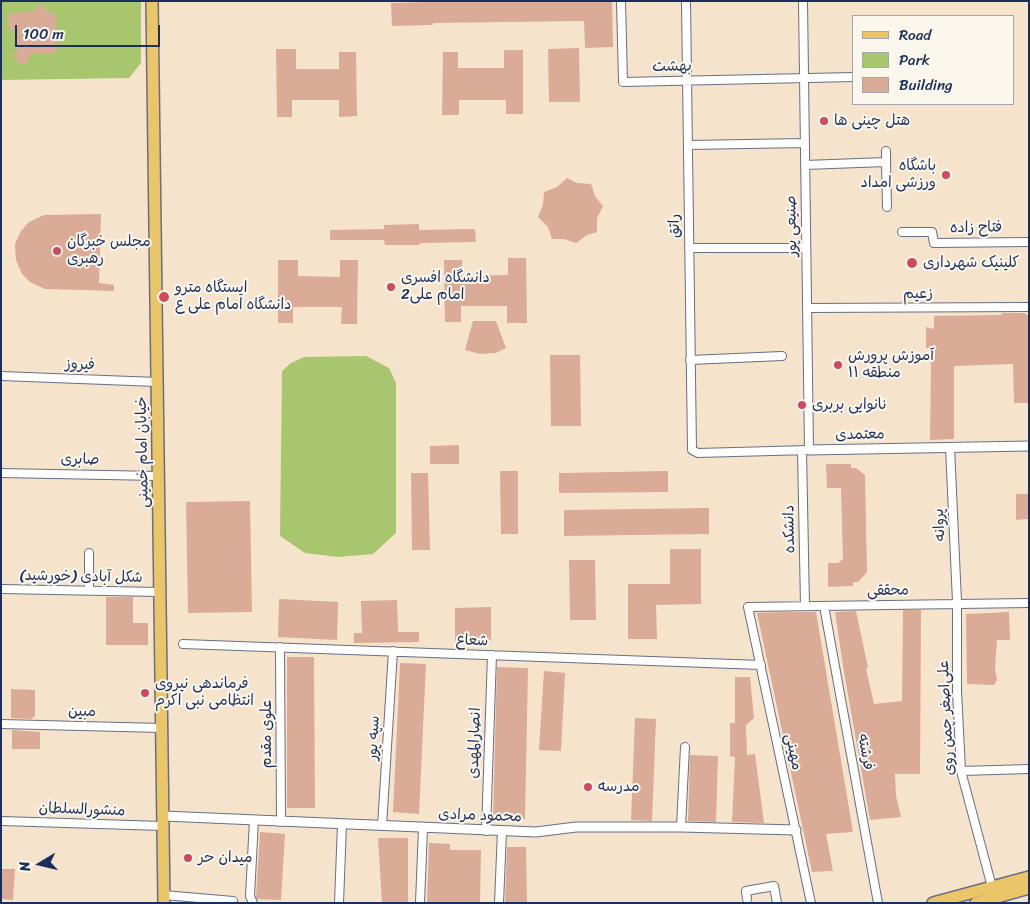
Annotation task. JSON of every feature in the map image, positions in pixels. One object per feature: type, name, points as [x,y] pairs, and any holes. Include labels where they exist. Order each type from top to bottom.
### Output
[{"type":"main road","name":"خیابان امام خمینی","points":[[152,1],[164,899]]},
{"type":"main road","points":[[933,903],[1029,877]]},
{"type":"main road","points":[[976,903],[1029,888]]},
{"type":"street","name":"بهشت","points":[[620,1],[622,82],[852,77]]},
{"type":"street","name":"راتق","points":[[686,1],[692,450]]},
{"type":"street","name":"صنیعی پور","points":[[803,1],[807,308],[805,450]]},
{"type":"street","points":[[688,145],[805,143]]},
{"type":"street","points":[[886,151],[886,207]]},
{"type":"street","points":[[805,165],[886,162]]},
{"type":"street","name":"فتاح زاده","points":[[902,232],[932,232],[934,243],[1029,242]]},
{"type":"street","points":[[689,248],[806,248]]},
{"type":"street","name":"زعیم","points":[[807,308],[1029,307]]},
{"type":"street","points":[[690,360],[782,356]]},
{"type":"street","name":"فیروز","points":[[1,376],[157,382]]},
{"type":"street","name":"معتمدی","points":[[692,450],[698,453],[1029,446]]},
{"type":"street","name":"پروانه","points":[[950,447],[957,603]]},
{"type":"street","name":"دانشکده","points":[[805,450],[805,606]]},
{"type":"street","name":"صابری","points":[[1,473],[158,476]]},
{"type":"street","points":[[89,553],[89,591]]},
{"type":"street","name":"شکل آبادی (خورشید)","points":[[1,589],[160,592]]},
{"type":"street","name":"علی‌اصغر چمن روی","points":[[957,603],[957,691],[961,771],[992,887]]},
{"type":"street","name":"محققی","points":[[748,607],[1029,603]]},
{"type":"street","name":"فرشته","points":[[824,606],[878,903]]},
{"type":"street","name":"مهینی","points":[[748,607],[811,903]]},
{"type":"street","name":"شعاع","points":[[183,644],[761,665]]},
{"type":"street","name":"علوی مقدم","points":[[280,647],[281,822]]},
{"type":"street","name":"سپه پور","points":[[382,826],[392,651]]},
{"type":"street","name":"انصارالمهدی","points":[[486,831],[492,655]]},
{"type":"street","name":"مبین","points":[[1,724],[162,728]]},
{"type":"street","points":[[681,827],[686,747]]},
{"type":"street","points":[[961,771],[1029,770]]},
{"type":"street","points":[[253,903],[250,896],[254,820]]},
{"type":"street","name":"محمود مرادی","points":[[163,821],[254,820],[536,832],[576,827],[796,830]]},
{"type":"street","name":"منشورالسلطان","points":[[1,821],[163,821]]},
{"type":"street","points":[[339,903],[342,824]]},
{"type":"street","points":[[420,903],[423,828]]},
{"type":"street","points":[[499,903],[502,831]]},
{"type":"street","points":[[747,899],[746,891],[774,886],[777,903]]},
{"type":"street","points":[[164,899],[233,901]]},
{"type":"green space","points":[[1,1],[141,1],[141,63],[129,78],[1,80]]},
{"type":"green space","points":[[366,356],[389,368],[396,383],[396,533],[373,554],[338,557],[305,553],[280,536],[282,371],[291,363],[304,357]]},
{"type":"building","points":[[612,1],[613,47],[585,48],[584,21],[433,23],[433,25],[392,26],[391,3]]},
{"type":"building","points":[[40,5],[49,13],[56,13],[56,53],[32,54],[26,63],[19,63],[13,54],[17,54],[15,30],[9,30],[8,14],[34,11]]},
{"type":"building","points":[[579,48],[580,102],[549,102],[548,49]]},
{"type":"building","points":[[276,49],[296,49],[296,69],[339,69],[339,52],[356,52],[357,116],[339,117],[339,100],[292,100],[292,117],[277,117]]},
{"type":"building","points":[[504,50],[523,50],[523,114],[506,114],[506,100],[459,100],[459,115],[442,115],[443,52],[458,52],[458,68],[504,68]]},
{"type":"building","points":[[567,178],[577,183],[591,184],[595,196],[603,206],[597,218],[597,232],[587,235],[576,243],[564,239],[552,239],[548,227],[538,217],[543,205],[544,192],[557,187]]},
{"type":"building","name":"مجلس خبرگان رهبری","points":[[101,214],[99,283],[114,285],[114,291],[45,289],[30,282],[22,274],[16,260],[15,244],[21,231],[29,222],[44,215]]},
{"type":"building","points":[[419,224],[419,230],[475,229],[476,242],[385,245],[384,240],[330,240],[330,230],[384,229],[384,225]]},
{"type":"building","points":[[508,258],[526,258],[527,323],[507,323],[507,306],[461,306],[461,322],[445,322],[444,260],[462,260],[462,276],[508,275]]},
{"type":"building","points":[[278,260],[298,260],[298,276],[340,277],[340,260],[358,260],[357,324],[341,324],[342,307],[293,307],[293,323],[278,323]]},
{"type":"building","points":[[1002,313],[1024,313],[1029,316],[1029,403],[1014,403],[1013,364],[954,366],[954,439],[930,440],[931,367],[930,348],[926,348],[926,327],[934,329],[934,316],[1001,315]]},
{"type":"building","points":[[473,321],[496,321],[506,348],[496,353],[480,354],[465,350]]},
{"type":"building","points":[[550,355],[580,355],[581,426],[551,426]]},
{"type":"building","points":[[459,445],[459,464],[430,464],[430,446]]},
{"type":"building","points":[[826,464],[851,464],[851,468],[856,468],[865,475],[867,572],[858,582],[853,582],[853,586],[828,587],[828,563],[838,563],[843,559],[841,488],[827,488]]},
{"type":"building","points":[[500,471],[518,471],[518,534],[501,534]]},
{"type":"building","points":[[668,471],[668,492],[559,493],[559,473]]},
{"type":"building","points":[[411,473],[428,473],[430,550],[412,550]]},
{"type":"building","points":[[1016,494],[1029,494],[1028,519],[1016,520]]},
{"type":"building","points":[[250,501],[252,612],[188,613],[186,502]]},
{"type":"building","points":[[709,508],[709,534],[564,536],[564,510]]},
{"type":"building","points":[[670,549],[701,549],[701,604],[656,605],[657,639],[628,639],[628,584],[670,584]]},
{"type":"building","points":[[569,560],[595,560],[596,620],[570,620]]},
{"type":"building","points":[[106,597],[133,597],[133,623],[148,623],[148,645],[106,645]]},
{"type":"building","points":[[279,599],[338,602],[337,640],[278,637]]},
{"type":"building","points":[[397,600],[398,632],[419,632],[419,642],[354,643],[354,633],[362,633],[361,601]]},
{"type":"building","points":[[491,607],[491,640],[455,641],[455,608]]},
{"type":"building","points":[[903,610],[921,610],[920,774],[895,774],[896,796],[901,817],[870,820],[835,612],[856,611],[874,704],[902,701]]},
{"type":"building","points":[[816,612],[853,832],[826,834],[833,871],[812,872],[757,613]]},
{"type":"building","points":[[1009,612],[1010,640],[997,640],[995,668],[997,680],[994,685],[967,684],[966,614]]},
{"type":"building","points":[[287,657],[314,657],[315,808],[287,808]]},
{"type":"building","points":[[400,663],[426,664],[419,814],[393,812]]},
{"type":"building","points":[[497,667],[528,668],[525,819],[493,818]]},
{"type":"building","points":[[544,671],[565,673],[561,751],[539,750]]},
{"type":"building","points":[[735,677],[750,677],[754,718],[746,725],[747,755],[755,754],[764,823],[732,822],[735,757],[730,756],[730,723],[735,723]]},
{"type":"building","points":[[11,689],[35,690],[35,716],[31,719],[11,718]]},
{"type":"building","points":[[635,718],[656,719],[652,821],[631,820]]},
{"type":"building","points":[[12,730],[40,732],[40,749],[12,749]]},
{"type":"building","points":[[690,755],[718,756],[716,822],[688,821]]},
{"type":"building","points":[[260,832],[285,834],[281,900],[257,899],[256,897]]},
{"type":"building","points":[[378,838],[408,838],[408,903],[382,903]]},
{"type":"building","points":[[429,843],[450,844],[450,850],[481,850],[480,903],[427,903]]},
{"type":"building","points":[[507,847],[526,847],[527,903],[505,903]]},
{"type":"building","points":[[1,869],[15,869],[13,900],[1,899]]},
{"type":"place","name":"هتل چینی ها","points":[[824,121]]},
{"type":"place","name":"باشگاه ورزشی امداد","points":[[946,175]]},
{"type":"place","name":"مجلس خبرگان رهبری","points":[[57,251]]},
{"type":"place","name":"کلینیک شهرداری","points":[[912,263]]},
{"type":"place","name":"دانشگاه افسری امام علی2","points":[[391,287]]},
{"type":"place","name":"ایستگاه مترو دانشگاه امام علی ع","points":[[164,297]]},
{"type":"place","name":"آموزش پرورش منطقه ۱۱","points":[[838,365]]},
{"type":"place","name":"نانوایی بربری","points":[[802,405]]},
{"type":"place","name":"فرماندهی نیروی انتظامی نبی اکرم","points":[[145,693]]},
{"type":"place","name":"مدرسه","points":[[588,787]]},
{"type":"place","name":"میدان حر","points":[[188,858]]}]
